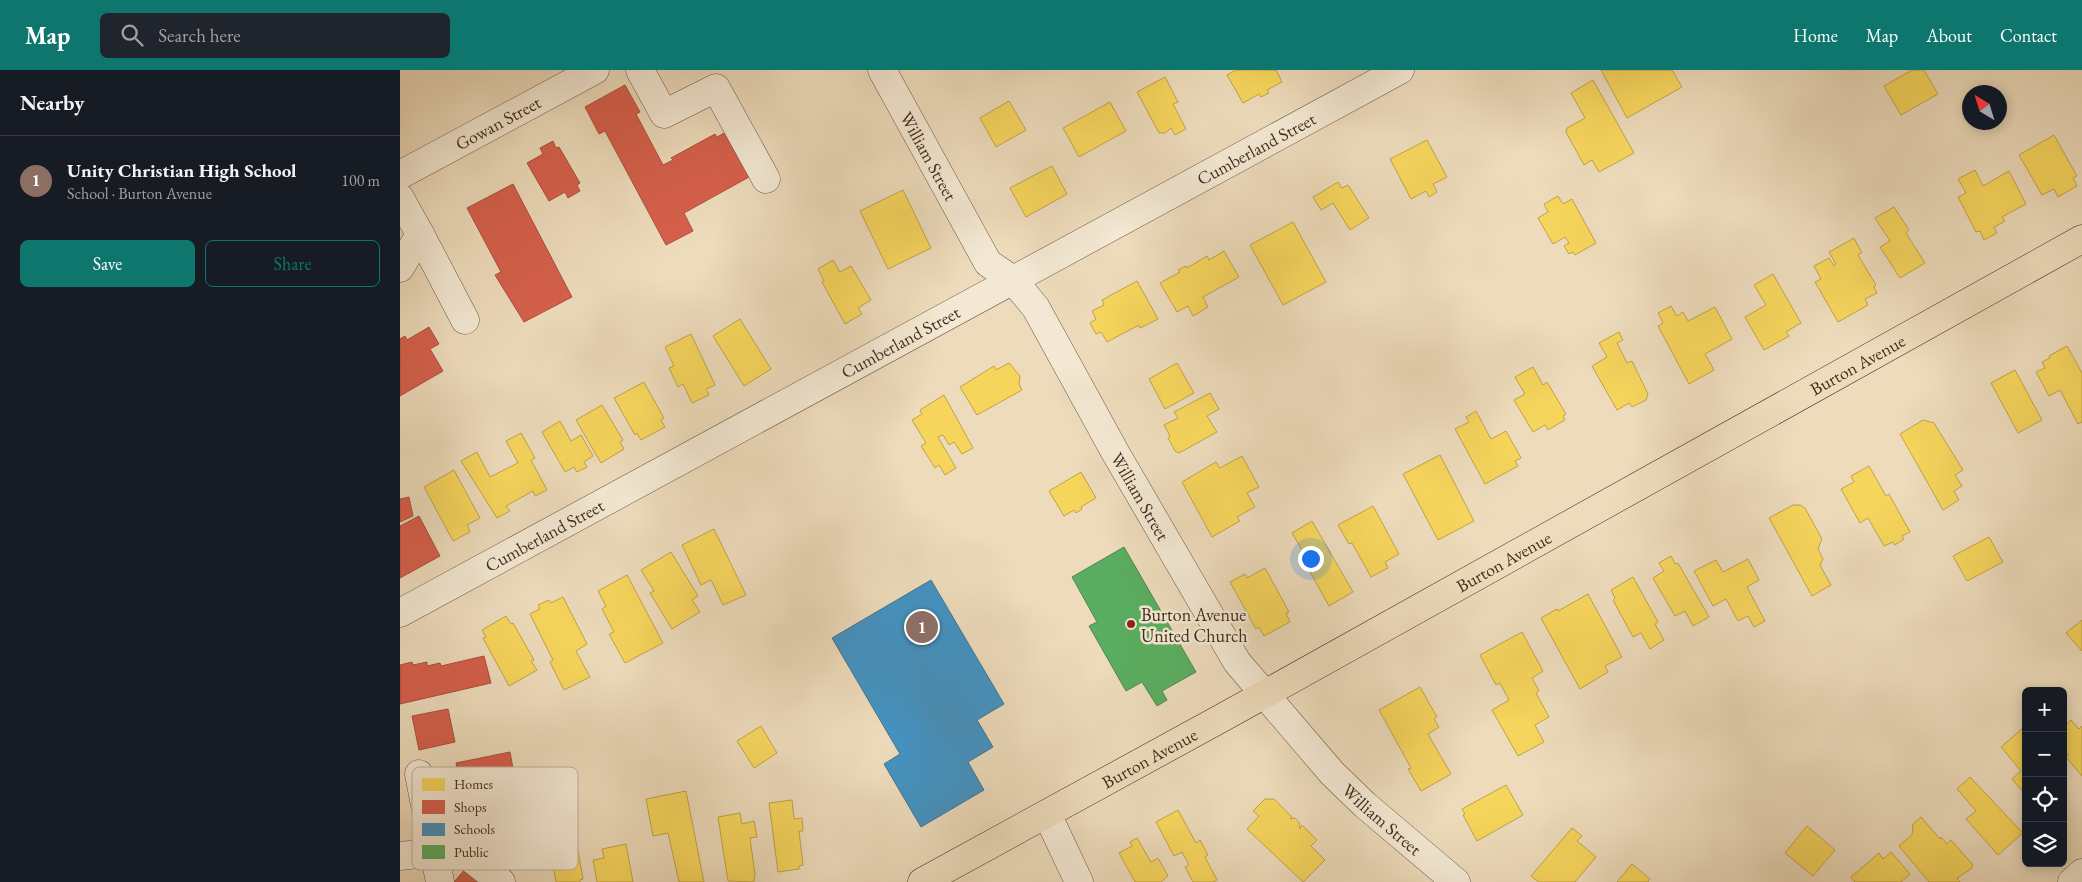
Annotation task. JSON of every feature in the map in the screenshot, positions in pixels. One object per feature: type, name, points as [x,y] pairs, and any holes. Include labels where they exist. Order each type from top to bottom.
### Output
[{"type":"main road","name":"Burton Avenue","points":[[922,882],[2082,239]]},
{"type":"street","name":"Gowan Street","points":[[400,175],[595,70]]},
{"type":"street","points":[[640,70],[664,114],[716,88],[766,179]]},
{"type":"street","name":"William Street","points":[[882,70],[988,262],[1013,280],[1036,308],[1115,452],[1237,662],[1339,780],[1365,805],[1456,882]]},
{"type":"street","name":"Cumberland Street","points":[[400,613],[1400,70]]},
{"type":"street","points":[[400,198],[465,320]]},
{"type":"street","points":[[400,268],[420,234]]},
{"type":"street","points":[[1047,814],[1079,882]]},
{"type":"street","points":[[486,870],[501,882]]},
{"type":"street","points":[[2072,882],[2082,873]]},
{"type":"building: Homes","points":[[1236,70],[1276,70],[1282,82],[1267,90],[1269,93],[1261,97],[1259,94],[1243,103],[1227,75]]},
{"type":"building: Homes","points":[[1601,70],[1672,70],[1682,87],[1627,118]]},
{"type":"building: Homes","points":[[1912,70],[1924,70],[1938,94],[1901,115],[1884,86]]},
{"type":"building: Homes","points":[[1165,77],[1178,102],[1173,104],[1186,129],[1175,135],[1171,128],[1165,133],[1159,133],[1137,92]]},
{"type":"building: Homes","points":[[1593,80],[1634,153],[1599,172],[1592,160],[1584,165],[1566,132],[1567,128],[1585,118],[1571,93]]},
{"type":"building: Homes","points":[[1009,101],[1026,130],[996,147],[980,118]]},
{"type":"building: Homes","points":[[1110,102],[1126,131],[1079,157],[1063,128]]},
{"type":"building: Homes","points":[[2054,135],[2077,176],[2073,178],[2077,186],[2058,197],[2054,189],[2042,195],[2019,155]]},
{"type":"building: Homes","points":[[1427,140],[1447,177],[1433,184],[1437,192],[1429,197],[1426,191],[1411,199],[1390,159]]},
{"type":"building: Homes","points":[[1052,166],[1067,194],[1026,217],[1010,188]]},
{"type":"building: Homes","points":[[1975,170],[1983,186],[2009,171],[2026,204],[2002,217],[2005,221],[1994,227],[1997,233],[1984,240],[1980,231],[1976,232],[1958,197],[1966,193],[1958,179]]},
{"type":"building: Homes","points":[[1338,182],[1342,188],[1348,185],[1369,218],[1350,230],[1333,203],[1321,210],[1313,197]]},
{"type":"building: Homes","points":[[903,190],[931,248],[888,269],[860,211]]},
{"type":"building: Homes","points":[[1558,196],[1563,204],[1572,199],[1596,243],[1575,255],[1573,252],[1569,254],[1564,246],[1569,243],[1565,237],[1553,244],[1538,218],[1548,212],[1544,204]]},
{"type":"building: Homes","points":[[1894,207],[1909,230],[1906,233],[1925,263],[1900,278],[1880,247],[1890,241],[1875,218]]},
{"type":"building: Homes","points":[[1293,222],[1326,282],[1283,305],[1250,245]]},
{"type":"building: Homes","points":[[1854,238],[1862,253],[1858,255],[1876,285],[1874,287],[1877,293],[1865,299],[1868,305],[1838,322],[1815,282],[1821,279],[1814,266],[1829,258],[1834,266],[1836,264],[1829,252]]},
{"type":"building: Homes","points":[[1224,251],[1239,277],[1203,297],[1208,307],[1193,316],[1188,306],[1177,312],[1160,283],[1180,272],[1178,270],[1186,266],[1187,268],[1207,256],[1209,260]]},
{"type":"building: Homes","points":[[833,260],[840,272],[851,266],[871,300],[858,308],[862,314],[845,324],[822,282],[824,281],[818,269]]},
{"type":"building: Homes","points":[[1773,274],[1801,323],[1786,332],[1789,336],[1764,350],[1745,317],[1766,305],[1754,285]]},
{"type":"building: Homes","points":[[1137,281],[1158,319],[1140,328],[1139,325],[1107,342],[1101,332],[1096,334],[1090,323],[1096,319],[1092,311],[1104,305],[1102,300]]},
{"type":"building: Homes","points":[[1671,306],[1677,316],[1683,312],[1688,321],[1715,307],[1732,339],[1705,354],[1714,370],[1689,384],[1658,326],[1663,323],[1658,313]]},
{"type":"building: Homes","points":[[740,319],[771,369],[744,386],[713,336]]},
{"type":"building: Homes","points":[[1619,332],[1623,340],[1617,343],[1627,363],[1632,361],[1648,394],[1646,400],[1632,407],[1629,403],[1617,410],[1592,366],[1607,357],[1599,343]]},
{"type":"building: Homes","points":[[691,334],[715,385],[706,389],[709,395],[692,403],[683,384],[678,387],[669,368],[674,366],[665,347]]},
{"type":"building: Homes","points":[[2067,346],[2082,373],[2082,422],[2078,424],[2060,390],[2049,396],[2036,372],[2045,368],[2042,362],[2050,358],[2049,356]]},
{"type":"building: Homes","points":[[1009,363],[1020,376],[1019,384],[1022,390],[977,415],[960,387],[994,366],[996,370]]},
{"type":"building: Homes","points":[[1177,363],[1194,393],[1165,409],[1149,379]]},
{"type":"building: Homes","points":[[1533,367],[1543,385],[1547,382],[1566,414],[1563,416],[1565,420],[1548,430],[1545,425],[1533,432],[1514,400],[1525,394],[1515,377]]},
{"type":"building: Homes","points":[[2015,370],[2042,420],[2018,433],[1991,383]]},
{"type":"building: Homes","points":[[644,382],[664,418],[661,420],[665,427],[641,440],[637,433],[635,435],[614,398]]},
{"type":"building: Homes","points":[[1210,393],[1219,409],[1207,416],[1217,432],[1179,453],[1175,451],[1164,425],[1178,418],[1174,412]]},
{"type":"building: Homes","points":[[944,395],[973,448],[962,454],[954,442],[949,445],[943,435],[938,437],[956,468],[945,475],[939,465],[935,468],[921,446],[926,443],[912,420],[922,414],[920,410]]},
{"type":"building: Homes","points":[[602,405],[623,440],[620,442],[624,449],[601,463],[576,420]]},
{"type":"building: Homes","points":[[1476,411],[1491,439],[1506,431],[1521,458],[1515,461],[1518,466],[1485,484],[1455,429],[1469,422],[1466,417]]},
{"type":"building: Homes","points":[[1923,420],[1934,423],[1963,470],[1955,475],[1962,486],[1954,491],[1959,500],[1943,510],[1900,434]]},
{"type":"building: Homes","points":[[560,421],[571,441],[581,435],[593,456],[584,462],[587,467],[577,472],[574,467],[565,472],[542,432]]},
{"type":"building: Homes","points":[[521,433],[535,458],[531,460],[547,490],[535,496],[533,491],[506,506],[510,511],[497,518],[461,461],[477,452],[490,477],[518,463],[506,441]]},
{"type":"building: Homes","points":[[1440,455],[1474,521],[1438,540],[1403,474]]},
{"type":"building: Homes","points":[[1242,456],[1259,487],[1247,493],[1255,507],[1237,517],[1240,521],[1212,537],[1182,482],[1216,462],[1220,468]]},
{"type":"building: Homes","points":[[1869,466],[1886,496],[1889,494],[1910,532],[1902,536],[1904,539],[1895,545],[1893,542],[1884,546],[1868,518],[1860,523],[1841,489],[1854,482],[1851,476]]},
{"type":"building: Homes","points":[[454,470],[480,518],[467,525],[470,532],[453,541],[424,487]]},
{"type":"building: Homes","points":[[1081,472],[1096,498],[1081,507],[1082,509],[1076,513],[1074,510],[1064,516],[1049,491]]},
{"type":"building: Homes","points":[[1793,505],[1800,505],[1805,508],[1822,539],[1818,549],[1823,559],[1820,565],[1831,585],[1812,596],[1769,518]]},
{"type":"building: Homes","points":[[1373,506],[1399,554],[1385,562],[1388,568],[1371,577],[1352,543],[1349,544],[1338,525]]},
{"type":"building: Homes","points":[[1312,521],[1353,592],[1329,606],[1299,552],[1302,550],[1292,533]]},
{"type":"building: Homes","points":[[714,529],[746,595],[723,605],[711,580],[701,585],[682,545]]},
{"type":"building: Homes","points":[[1989,537],[2003,562],[1967,581],[1953,556]]},
{"type":"building: Homes","points":[[671,552],[698,596],[692,600],[700,612],[672,629],[650,593],[654,591],[641,570]]},
{"type":"building: Homes","points":[[1671,556],[1675,564],[1678,563],[1709,617],[1693,626],[1685,611],[1675,616],[1653,578],[1664,571],[1659,563]]},
{"type":"building: Homes","points":[[1748,559],[1759,580],[1747,587],[1765,621],[1754,627],[1748,616],[1738,621],[1726,599],[1713,606],[1694,571],[1716,560],[1723,572]]},
{"type":"building: Homes","points":[[1265,568],[1289,612],[1286,613],[1290,622],[1264,636],[1259,627],[1256,629],[1230,582],[1245,574],[1247,578]]},
{"type":"building: Homes","points":[[627,575],[663,643],[625,663],[609,634],[614,632],[602,609],[606,606],[598,591]]},
{"type":"building: Homes","points":[[1633,577],[1658,622],[1655,624],[1664,640],[1650,649],[1641,633],[1633,637],[1613,600],[1615,598],[1611,590]]},
{"type":"building: Homes","points":[[1588,594],[1622,657],[1605,666],[1608,672],[1580,689],[1541,618]]},
{"type":"building: Homes","points":[[563,597],[587,644],[576,651],[590,677],[564,690],[550,662],[553,660],[530,614],[540,609],[538,605],[549,600],[551,603]]},
{"type":"building: Homes","points":[[506,616],[511,624],[513,623],[534,660],[531,661],[537,670],[509,686],[483,638],[486,637],[482,630]]},
{"type":"building: Homes","points":[[2082,620],[2082,651],[2066,633]]},
{"type":"building: Homes","points":[[1522,632],[1543,671],[1532,678],[1539,691],[1536,693],[1549,717],[1535,725],[1544,742],[1518,756],[1492,710],[1509,700],[1500,683],[1496,685],[1480,655]]},
{"type":"building: Homes","points":[[1420,687],[1437,717],[1434,719],[1439,727],[1428,734],[1451,774],[1421,791],[1408,769],[1411,768],[1379,710]]},
{"type":"building: Homes","points":[[2071,720],[2079,729],[2082,726],[2082,776],[2067,758],[2069,755],[2067,753],[2067,724]]},
{"type":"building: Homes","points":[[761,726],[777,753],[754,768],[737,741]]},
{"type":"building: Homes","points":[[2022,729],[2022,790],[2012,779],[2021,771],[2001,747]]},
{"type":"building: Homes","points":[[1970,777],[2022,834],[1998,855],[1966,819],[1976,811],[1957,789]]},
{"type":"building: Homes","points":[[1506,785],[1523,815],[1477,841],[1463,815],[1465,814],[1462,809]]},
{"type":"building: Homes","points":[[686,791],[704,882],[679,882],[668,833],[653,836],[646,799]]},
{"type":"building: Homes","points":[[1265,799],[1274,799],[1292,817],[1290,819],[1295,818],[1299,822],[1300,829],[1302,825],[1317,840],[1311,846],[1325,860],[1303,882],[1247,829],[1259,816],[1253,811]]},
{"type":"building: Homes","points":[[792,800],[794,819],[802,818],[803,831],[799,831],[803,865],[799,866],[799,869],[778,872],[769,803]]},
{"type":"building: Homes","points":[[1178,810],[1196,843],[1200,840],[1208,855],[1205,857],[1217,880],[1213,882],[1193,882],[1185,867],[1189,865],[1182,852],[1174,856],[1156,822]]},
{"type":"building: Homes","points":[[740,813],[742,824],[754,821],[757,837],[750,838],[755,874],[754,882],[728,881],[718,817]]},
{"type":"building: Homes","points":[[1921,817],[1940,839],[1941,837],[1947,844],[1951,840],[1973,865],[1971,869],[1957,878],[1960,882],[1929,882],[1899,846],[1912,835],[1913,824]]},
{"type":"building: Homes","points":[[1807,826],[1835,850],[1813,876],[1785,853]]},
{"type":"building: Homes","points":[[1572,828],[1582,836],[1577,841],[1596,857],[1575,882],[1539,882],[1531,876]]},
{"type":"building: Homes","points":[[1137,838],[1151,862],[1158,858],[1168,876],[1161,882],[1135,882],[1119,853],[1132,846],[1130,842]]},
{"type":"building: Homes","points":[[626,844],[633,882],[597,882],[593,860],[604,858],[602,849]]},
{"type":"building: Homes","points":[[578,850],[583,879],[580,882],[556,882],[554,870],[578,870]]},
{"type":"building: Homes","points":[[1891,852],[1910,874],[1901,882],[1855,882],[1851,877],[1879,853],[1883,859]]},
{"type":"building: Homes","points":[[1632,864],[1650,879],[1648,882],[1617,882]]},
{"type":"building: Shops","points":[[625,85],[640,112],[636,114],[663,165],[673,160],[671,158],[715,134],[717,137],[726,132],[749,177],[684,213],[693,231],[666,245],[605,131],[599,134],[585,107]]},
{"type":"building: Shops","points":[[553,141],[556,148],[559,147],[580,183],[577,185],[580,191],[568,198],[565,192],[549,201],[527,163],[543,154],[540,148]]},
{"type":"building: Shops","points":[[513,184],[572,297],[524,322],[495,275],[501,272],[467,208]]},
{"type":"building: Shops","points":[[429,327],[439,344],[430,349],[443,371],[400,396],[400,339],[405,336],[407,340]]},
{"type":"building: Shops","points":[[409,497],[413,516],[400,522],[400,499]]},
{"type":"building: Shops","points":[[419,516],[440,556],[400,578],[400,526]]},
{"type":"building: Shops","points":[[484,656],[491,683],[400,704],[400,665],[412,662],[413,665],[427,662],[427,666],[440,663],[441,666]]},
{"type":"building: Shops","points":[[448,709],[455,742],[419,750],[412,716]]},
{"type":"building: Shops","points":[[510,752],[513,767],[457,767],[456,763]]},
{"type":"building: Shops","points":[[464,870],[468,870],[483,882],[454,882]]},
{"type":"building: Schools","points":[[931,580],[1004,704],[977,720],[993,747],[968,762],[984,790],[921,827],[884,764],[900,754],[832,638]]},
{"type":"building: Public","name":"Burton Avenue United Church","points":[[1124,547],[1196,672],[1162,691],[1167,700],[1157,706],[1142,682],[1126,691],[1089,626],[1097,622],[1072,577]]},
{"type":"place","name":"Burton Avenue United Church","points":[[1131,624]]},
{"type":"place","name":"Unity Christian High School","points":[[922,627]]}]
